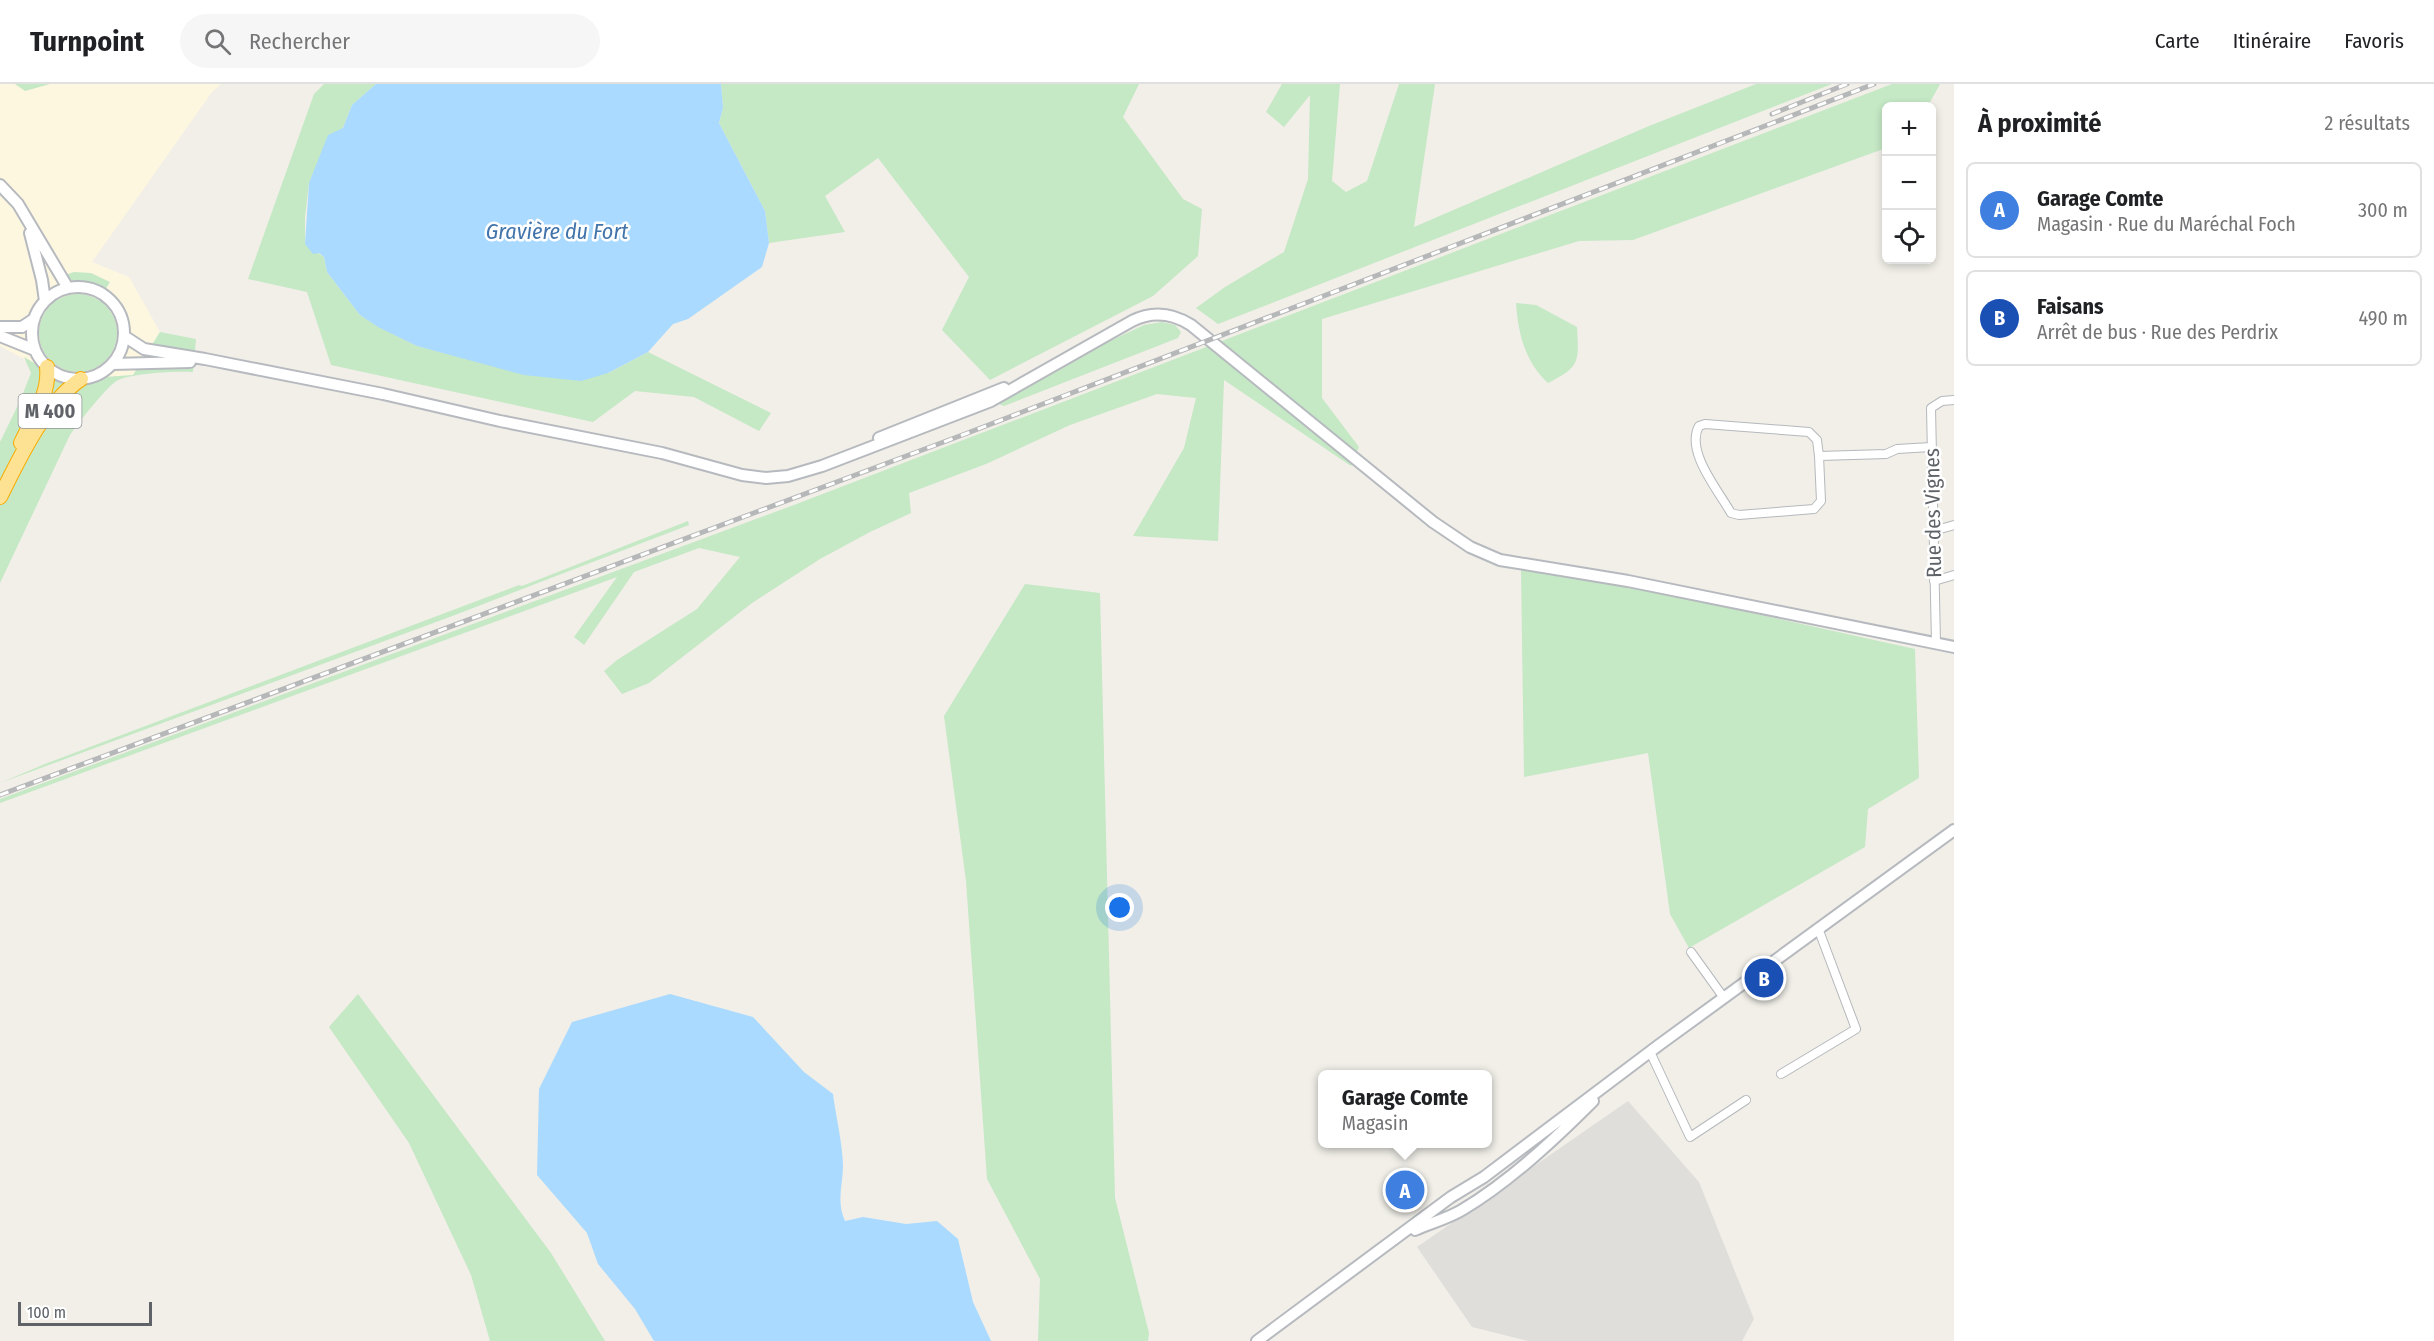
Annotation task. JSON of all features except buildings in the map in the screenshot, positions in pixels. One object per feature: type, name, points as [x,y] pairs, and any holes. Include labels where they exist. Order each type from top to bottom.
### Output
[{"type":"highway","name":"M 400","points":[[0,485],[44,395],[48,377],[47,367]]},
{"type":"highway","name":"M 400","points":[[0,497],[26,449],[55,405],[71,386],[81,379]]},
{"type":"main road","points":[[0,185],[18,204],[68,288]]},
{"type":"main road","points":[[27,221],[45,301]]},
{"type":"main road","points":[[0,327],[22,327],[34,319],[45,301],[56,293],[68,288],[88,288],[105,296],[122,318],[124,336],[118,356],[112,364],[93,377],[81,379],[63,376],[47,367],[35,350],[34,319]]},
{"type":"main road","points":[[124,336],[144,349],[372,391],[500,421],[662,453],[753,477],[788,476],[822,466],[983,405],[1138,318],[1151,314],[1171,316],[1191,325],[1433,522],[1479,552],[1500,560],[1618,579],[1954,647]]},
{"type":"main road","points":[[0,336],[35,350]]},
{"type":"main road","points":[[112,364],[164,362],[242,366]]},
{"type":"main road","points":[[1393,1241],[1459,1212],[1499,1184],[1609,1082],[1954,830]]},
{"type":"main road","points":[[1257,1341],[1451,1197],[1560,1127]]},
{"type":"main road","points":[[1510,1157],[1519,1167]]},
{"type":"main road","points":[[1490,1172],[1499,1184]]},
{"type":"street","name":"Rue des Vignes","points":[[1936,643],[1931,408],[1942,401],[1954,400]]},
{"type":"street","points":[[1705,424],[1809,432],[1817,440],[1819,456],[1821,501],[1814,509],[1739,515],[1731,513],[1696,453],[1696,432],[1699,426],[1705,424]]},
{"type":"street","points":[[1819,456],[1886,454],[1897,449],[1931,447]]},
{"type":"street","points":[[1933,531],[1954,525]]},
{"type":"street","points":[[1934,581],[1954,575]]},
{"type":"street","points":[[1781,1074],[1856,1029],[1818,928]]},
{"type":"street","points":[[1691,952],[1724,998]]},
{"type":"street","points":[[1648,1053],[1652,1056],[1690,1137],[1746,1100]]},
{"type":"shaded area","points":[[0,84],[221,84],[212,92],[92,262],[129,277],[160,332],[133,375],[63,380],[0,346]]},
{"type":"shaded area","points":[[1628,1101],[1699,1182],[1754,1319],[1742,1341],[1528,1341],[1472,1327],[1417,1247]]},
{"type":"green space","points":[[15,84],[50,84],[25,91]]},
{"type":"green space","points":[[324,84],[376,84],[352,105],[343,128],[309,183],[305,217],[305,244],[324,257],[327,272],[360,315],[417,346],[468,359],[608,373],[648,352],[771,413],[759,431],[694,397],[635,391],[593,422],[331,365],[307,292],[248,279],[314,94]]},
{"type":"green space","points":[[721,84],[1139,84],[1123,117],[1183,199],[1202,209],[1198,256],[1153,296],[990,380],[942,330],[969,277],[878,158],[825,196],[845,232],[769,243],[765,211],[719,123],[723,108]]},
{"type":"green space","points":[[1282,84],[1340,84],[1332,181],[1346,192],[1367,181],[1399,84],[1435,84],[1414,227],[1649,126],[1756,84],[1832,84],[1218,324],[1196,308],[1225,287],[1284,252],[1308,179],[1310,95],[1284,127],[1266,112]]},
{"type":"green space","points":[[1892,84],[1940,84],[1930,102],[1882,102],[1882,149],[1633,240],[1579,241],[1322,319],[1322,398],[1359,447],[1351,466],[1224,380],[1218,541],[1133,536],[1184,448],[1196,398],[1157,394],[1070,425],[986,464],[909,493],[911,513],[820,559],[752,603],[649,683],[622,694],[604,671],[617,660],[697,609],[740,557],[699,548],[634,572],[584,645],[574,637],[617,577],[0,803],[0,799],[794,505]]},
{"type":"green space","points":[[74,272],[91,273],[110,282],[105,290],[79,283],[65,275]]},
{"type":"green space","points":[[70,294],[86,294],[100,300],[111,311],[117,325],[117,341],[111,355],[100,366],[86,372],[70,372],[56,366],[45,355],[39,341],[39,325],[45,311],[56,300]]},
{"type":"green space","points":[[1516,303],[1536,305],[1577,327],[1578,348],[1575,362],[1566,372],[1548,383],[1534,366],[1524,346]]},
{"type":"green space","points":[[1162,322],[1175,325],[1181,332],[1178,338],[1004,406],[999,404],[1110,341],[1144,325]]},
{"type":"green space","points":[[160,332],[196,339],[193,372],[155,373],[125,378],[114,383],[100,397],[69,437],[0,583],[0,442],[31,373],[24,357],[63,380],[133,375]]},
{"type":"green space","points":[[688,521],[689,525],[455,615],[0,783],[45,764],[519,585],[522,586]]},
{"type":"green space","points":[[1521,570],[1624,585],[1915,649],[1919,778],[1868,809],[1865,847],[1689,948],[1670,914],[1648,753],[1524,777]]},
{"type":"green space","points":[[1025,584],[1100,593],[1115,1198],[1149,1333],[1148,1341],[1038,1341],[1040,1279],[987,1179],[966,881],[944,716]]},
{"type":"green space","points":[[358,994],[551,1253],[605,1341],[490,1341],[471,1275],[409,1143],[329,1027]]},
{"type":"water","name":"Gravière du Fort","points":[[376,84],[721,84],[723,108],[719,123],[765,211],[769,243],[762,267],[688,319],[673,324],[648,352],[608,373],[581,381],[524,375],[417,346],[378,327],[360,315],[327,272],[324,257],[319,253],[313,254],[305,244],[309,183],[328,135],[343,128],[352,105]]},
{"type":"water","points":[[670,994],[753,1017],[804,1072],[833,1094],[842,1156],[840,1200],[845,1221],[863,1217],[906,1224],[937,1221],[958,1239],[973,1302],[991,1341],[654,1341],[635,1309],[598,1264],[587,1233],[537,1175],[539,1089],[572,1022]]},
{"type":"railway","points":[[1772,114],[1847,84]]},
{"type":"railway","points":[[0,795],[965,434],[1874,84]]},
{"type":"place","name":"Faisans","points":[[1764,978]]},
{"type":"place","name":"Garage Comte","points":[[1405,1190]]}]
